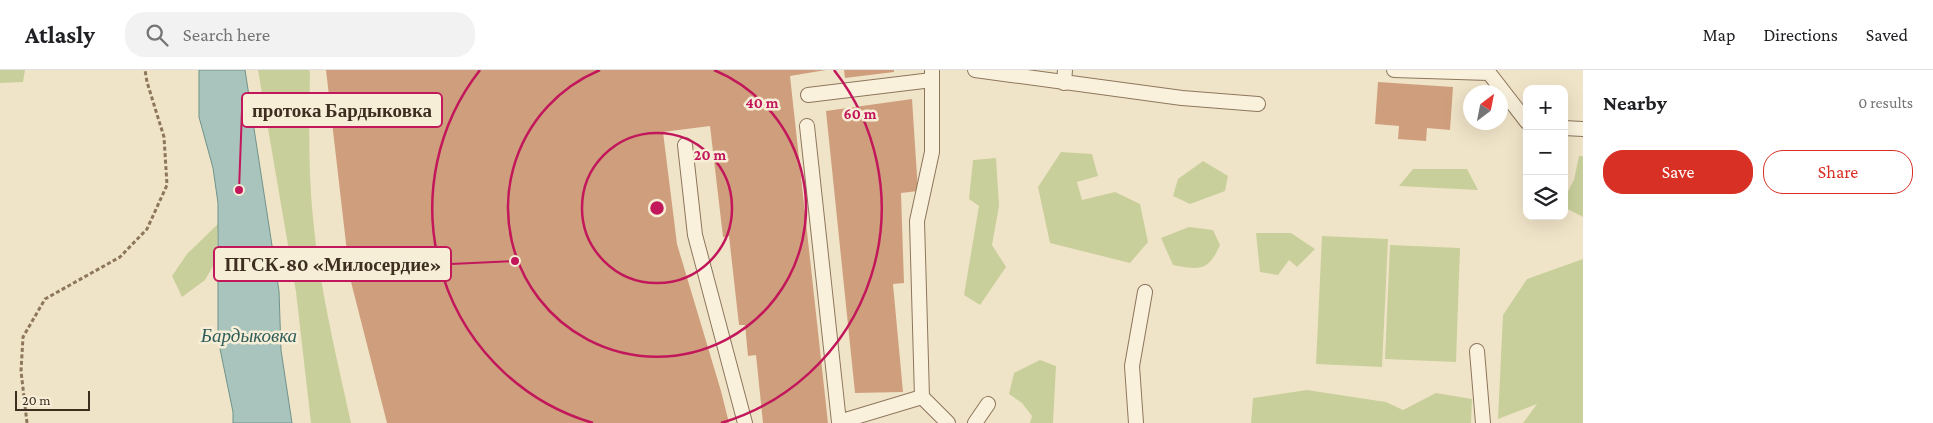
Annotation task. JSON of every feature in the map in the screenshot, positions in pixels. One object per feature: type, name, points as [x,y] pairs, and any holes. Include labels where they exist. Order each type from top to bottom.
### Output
[{"type":"lane","points":[[975,70],[1064,76],[1182,98],[1258,104]]},
{"type":"lane","points":[[1394,70],[1489,73],[1523,117]]},
{"type":"lane","points":[[808,96],[932,75],[932,152],[917,221],[922,397],[948,423]]},
{"type":"lane","points":[[807,126],[839,422],[922,397]]},
{"type":"lane","points":[[1568,128],[1583,129]]},
{"type":"lane","points":[[685,145],[696,235],[745,423]]},
{"type":"lane","points":[[1136,423],[1132,366],[1145,292]]},
{"type":"lane","points":[[1476,351],[1483,423]]},
{"type":"lane","points":[[975,423],[988,404]]},
{"type":"path","points":[[27,423],[21,371],[23,337],[45,299],[120,257],[147,229],[167,185],[164,137],[145,70]]},
{"type":"green space","points":[[0,70],[25,70],[23,82],[0,83]]},
{"type":"green space","points":[[258,70],[309,70],[310,72],[310,170],[314,228],[325,302],[351,423],[311,423],[296,292]]},
{"type":"green space","points":[[1061,152],[1092,154],[1098,176],[1077,182],[1082,200],[1115,192],[1140,204],[1148,242],[1130,263],[1050,243],[1038,187]]},
{"type":"green space","points":[[1579,156],[1583,156],[1583,217],[1568,209],[1568,191],[1574,180]]},
{"type":"green space","points":[[996,158],[999,206],[992,245],[1006,267],[980,305],[964,295],[979,206],[969,199],[973,160]]},
{"type":"green space","points":[[1203,161],[1228,176],[1225,191],[1190,204],[1173,196],[1178,179]]},
{"type":"green space","points":[[1413,169],[1467,169],[1478,190],[1399,186]]},
{"type":"green space","points":[[218,224],[216,261],[205,280],[182,297],[172,276],[187,254]]},
{"type":"green space","points":[[1189,227],[1213,230],[1220,245],[1216,254],[1207,265],[1202,267],[1190,268],[1173,265],[1161,238]]},
{"type":"green space","points":[[1256,233],[1291,233],[1315,249],[1297,267],[1289,260],[1278,275],[1260,272]]},
{"type":"green space","points":[[1322,236],[1388,239],[1382,367],[1316,364]]},
{"type":"green space","points":[[1390,245],[1460,248],[1456,362],[1385,359]]},
{"type":"green space","points":[[1583,259],[1583,423],[1523,423],[1537,404],[1498,419],[1503,315],[1527,279]]},
{"type":"green space","points":[[1040,360],[1056,366],[1053,423],[1030,423],[1032,416],[1022,403],[1009,394],[1014,373]]},
{"type":"green space","points":[[1307,390],[1386,402],[1403,410],[1436,393],[1472,399],[1471,423],[1251,423],[1253,398]]},
{"type":"water","name":"Бардыковка","points":[[199,70],[245,70],[279,291],[281,350],[292,423],[233,423],[233,412],[218,339],[218,203],[213,168],[199,117]]},
{"type":"building","points":[[326,70],[826,70],[790,76],[828,423],[763,423],[756,355],[748,356],[745,325],[739,325],[729,236],[723,237],[710,126],[663,132],[677,244],[729,423],[387,423],[350,278]]},
{"type":"building","points":[[844,70],[894,70],[894,72],[845,78]]},
{"type":"building","points":[[1378,82],[1453,87],[1450,130],[1427,128],[1426,141],[1398,139],[1399,126],[1375,124]]},
{"type":"building","points":[[912,99],[918,191],[901,193],[904,283],[893,284],[903,392],[855,393],[826,111]]},
{"type":"place","name":"протока Бардыковка","points":[[239,190]]},
{"type":"place","name":"ПГСК-80 «Милосердие»","points":[[515,261]]}]
